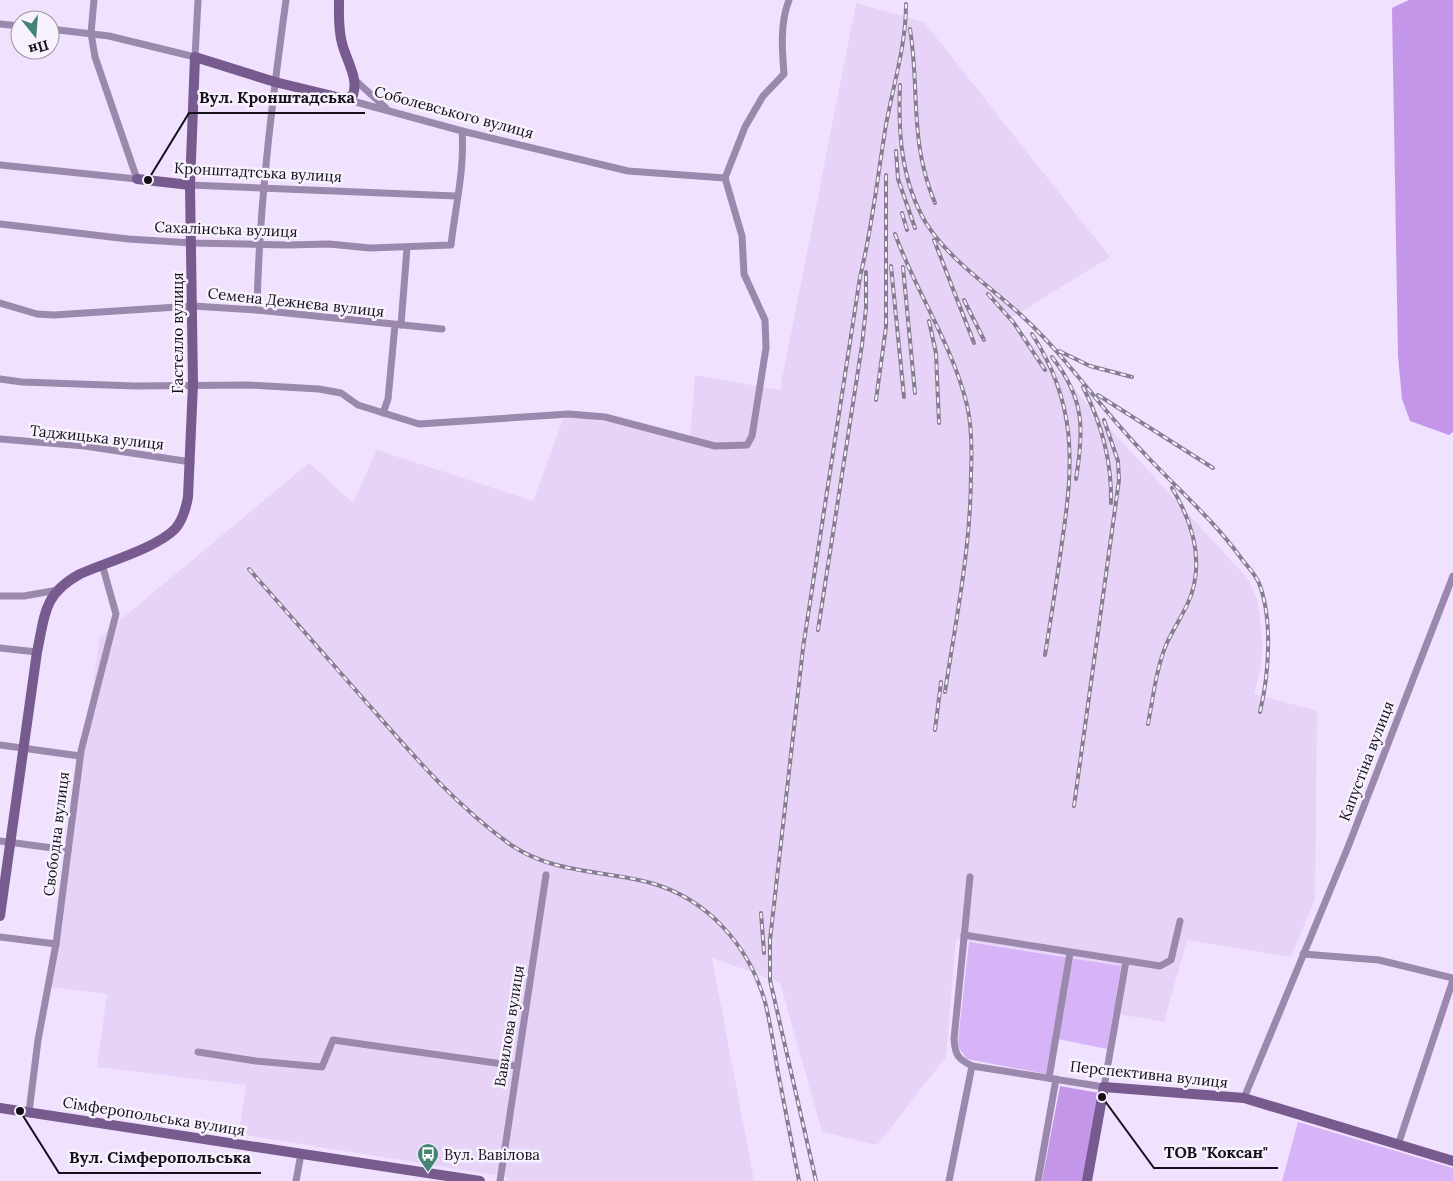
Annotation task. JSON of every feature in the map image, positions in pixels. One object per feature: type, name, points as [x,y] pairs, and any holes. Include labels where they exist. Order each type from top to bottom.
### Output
[{"type":"street","points":[[94,0],[91,33],[95,57],[137,179]]},
{"type":"street","name":"Гастелло вулиця","points":[[58,590],[67,581],[163,538],[176,528],[184,514],[188,497],[191,462],[193,306],[190,185],[198,0]]},
{"type":"street","points":[[257,310],[258,244],[275,82],[286,0]]},
{"type":"street","points":[[339,0],[338,23],[347,63],[355,80],[387,109]]},
{"type":"street","points":[[0,379],[22,382],[135,386],[193,384],[320,389],[341,393],[358,405],[419,424],[569,414],[605,417],[714,446],[747,445],[752,436],[766,348],[765,320],[744,274],[742,236],[725,178],[745,127],[754,111],[763,96],[784,74],[782,50],[784,13],[789,0]]},
{"type":"street","name":"Соболевського вулиця","points":[[60,30],[91,33],[195,56],[275,82],[387,109],[462,131],[628,171],[725,178]]},
{"type":"street","points":[[345,99],[353,96],[355,80]]},
{"type":"street","points":[[456,196],[462,172],[462,131]]},
{"type":"street","name":"Кронштадтська вулиця","points":[[0,165],[190,185],[456,196]]},
{"type":"street","name":"Сахалінська вулиця","points":[[0,224],[128,239],[192,243],[329,244],[370,248],[407,248],[451,245],[456,196]]},
{"type":"street","points":[[383,413],[388,399],[407,248]]},
{"type":"street","name":"Семена Дежнєва вулиця","points":[[0,303],[37,314],[62,315],[193,306],[257,310],[442,329]]},
{"type":"street","name":"Таджицька вулиця","points":[[0,439],[85,446],[191,462]]},
{"type":"street","name":"Свободна вулиця","points":[[29,1112],[38,1040],[56,944],[80,756],[116,614],[102,564]]},
{"type":"street","name":"Капустіна вулиця","points":[[1244,1098],[1453,576]]},
{"type":"street","points":[[0,596],[24,596],[58,590]]},
{"type":"street","points":[[0,916],[5,842],[24,748],[37,652],[45,610],[50,599],[58,590]]},
{"type":"street","points":[[0,648],[37,652]]},
{"type":"street","points":[[0,745],[80,756]]},
{"type":"street","points":[[5,842],[68,850]]},
{"type":"street","name":"Вавилова вулиця","points":[[500,1181],[546,875]]},
{"type":"street","points":[[949,1181],[972,1066],[956,1056],[954,1040],[970,877]]},
{"type":"street","points":[[964,935],[1160,966],[1169,963],[1180,921]]},
{"type":"street","points":[[0,937],[56,944]]},
{"type":"street","points":[[1038,1181],[1070,953]]},
{"type":"street","points":[[1303,954],[1379,960],[1453,979],[1398,1145]]},
{"type":"street","points":[[1088,1181],[1126,961]]},
{"type":"street","points":[[198,1052],[256,1061],[322,1067],[333,1040],[517,1066]]},
{"type":"street","name":"Перспективна вулиця","points":[[972,1066],[1104,1088],[1244,1098],[1453,1161]]},
{"type":"street","name":"Сімферопольська вулиця","points":[[0,1108],[455,1179],[480,1181]]},
{"type":"street","points":[[296,1181],[301,1154]]},
{"type":"shaded area","points":[[1409,0],[1453,0],[1453,432],[1449,435],[1410,421],[1402,399],[1398,356],[1392,8]]},
{"type":"shaded area","points":[[856,3],[924,22],[1110,257],[1009,319],[1248,579],[1257,599],[1263,644],[1261,667],[1254,694],[1317,711],[1315,898],[1291,957],[1187,940],[1164,1022],[1112,1013],[1121,966],[956,939],[946,1057],[877,1145],[822,1132],[780,982],[712,958],[754,1181],[507,1181],[507,1177],[239,1134],[246,1085],[97,1067],[107,994],[50,987],[100,637],[309,463],[353,503],[377,450],[533,501],[564,417],[569,414],[690,440],[695,375],[780,390]]},
{"type":"shaded area","points":[[969,942],[1121,966],[1107,1049],[1053,1038],[1046,1074],[967,1059],[959,1048],[958,1041]]},
{"type":"shaded area","points":[[1060,1086],[1099,1093],[1084,1181],[1042,1181]]},
{"type":"shaded area","points":[[1298,1122],[1453,1168],[1453,1181],[1282,1181]]},
{"type":"railway","points":[[816,1181],[770,980],[770,940],[803,648],[860,277],[871,223],[888,115],[904,36],[906,4]]},
{"type":"railway","points":[[910,29],[918,137],[927,180],[935,203]]},
{"type":"railway","points":[[900,85],[901,138],[906,173],[918,207],[936,237],[958,261],[1010,305],[1054,348],[1127,435],[1218,529],[1259,583],[1268,630],[1266,681],[1260,712]]},
{"type":"railway","points":[[896,151],[898,179],[915,228]]},
{"type":"railway","points":[[876,400],[886,327],[886,175]]},
{"type":"railway","points":[[902,213],[907,230]]},
{"type":"railway","points":[[895,234],[952,361],[967,405],[970,422],[972,456],[968,528],[962,583],[945,692]]},
{"type":"railway","points":[[934,240],[974,343]]},
{"type":"railway","points":[[891,266],[904,397]]},
{"type":"railway","points":[[903,267],[915,393]]},
{"type":"railway","points":[[818,630],[862,345],[866,308],[866,272]]},
{"type":"railway","points":[[988,294],[1014,323],[1045,370]]},
{"type":"railway","points":[[964,300],[984,340]]},
{"type":"railway","points":[[929,321],[936,353],[939,423]]},
{"type":"railway","points":[[1032,334],[1047,360],[1057,384],[1064,409],[1070,460],[1066,513],[1045,655]]},
{"type":"railway","points":[[1059,351],[1090,366],[1132,377]]},
{"type":"railway","points":[[1052,357],[1071,387],[1079,415],[1081,430],[1076,479]]},
{"type":"railway","points":[[1083,387],[1095,414],[1104,443],[1110,473],[1111,503]]},
{"type":"railway","points":[[1098,395],[1213,468]]},
{"type":"railway","points":[[1074,806],[1119,480],[1118,461],[1104,420]]},
{"type":"railway","points":[[1148,724],[1160,664],[1168,640],[1187,605],[1196,575],[1196,560],[1191,530],[1186,515],[1172,488]]},
{"type":"railway","points":[[249,569],[423,766],[473,815],[511,845],[544,861],[579,870],[651,883],[672,890],[691,900],[723,928],[737,944],[748,962],[758,981],[765,1002],[799,1181]]},
{"type":"railway","points":[[935,730],[941,682]]},
{"type":"railway","points":[[761,913],[764,953]]},
{"type":"place","name":"Вул. Кронштадська","points":[[148,180]]},
{"type":"place","name":"ТОВ \"Коксан\"","points":[[1102,1097]]},
{"type":"place","name":"Вул. Сімферопольська","points":[[20,1111]]},
{"type":"place","name":"Вул. Вавілова","points":[[428,1173]]}]
